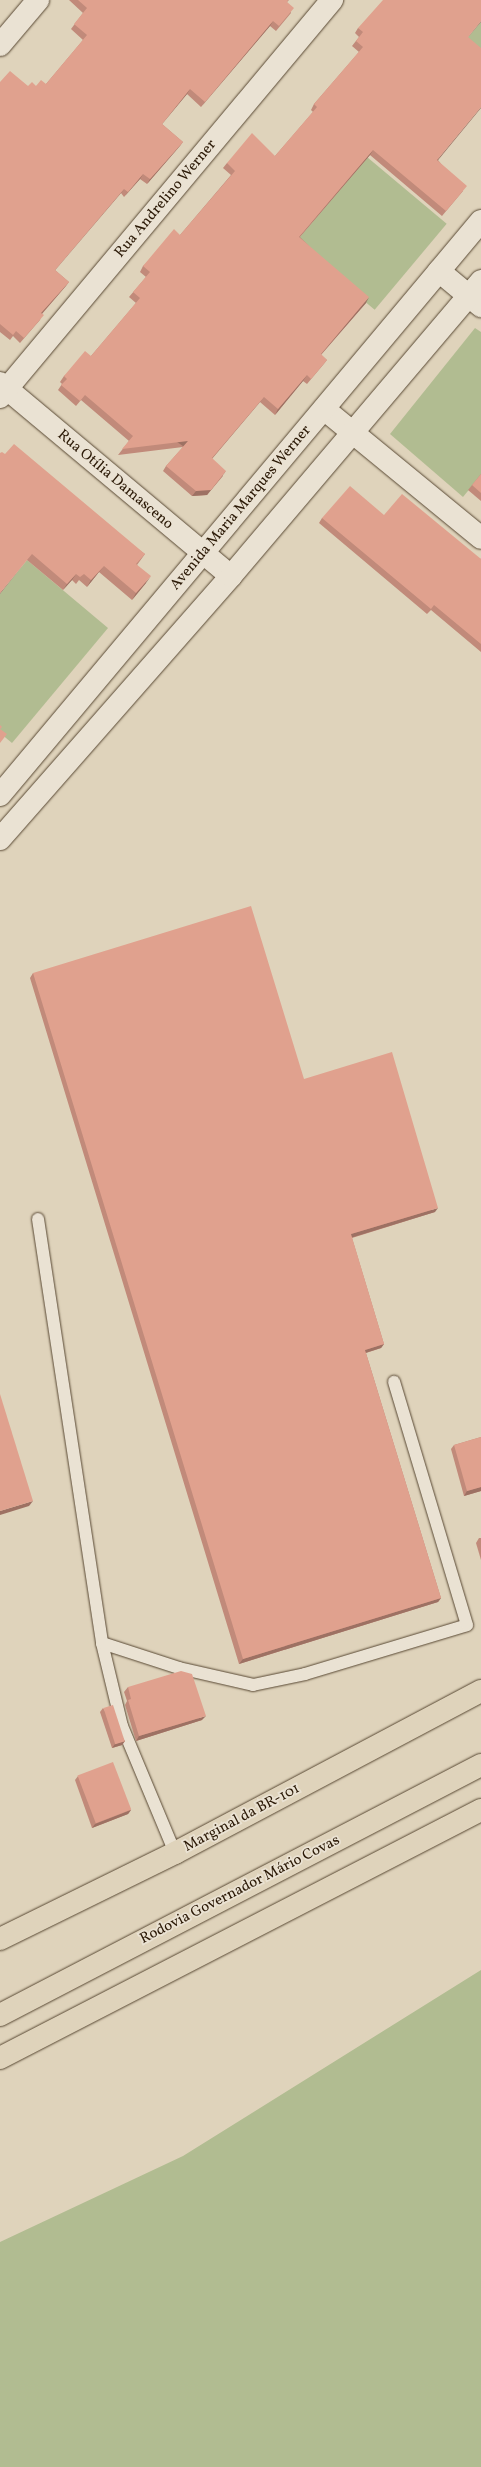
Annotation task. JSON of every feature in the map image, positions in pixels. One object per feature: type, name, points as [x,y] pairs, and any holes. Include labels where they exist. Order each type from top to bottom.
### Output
[{"type":"main road","name":"Marginal da BR-101","points":[[0,1939],[175,1853],[481,1692]]},
{"type":"main road","name":"Rodovia Governador Mário Covas","points":[[0,2015],[481,1765]]},
{"type":"main road","points":[[0,2058],[481,1810]]},
{"type":"street","points":[[0,45],[38,0]]},
{"type":"street","name":"Rua Andrelino Werner","points":[[2,390],[332,0]]},
{"type":"street","name":"Avenida Maria Marques Werner","points":[[0,796],[481,221]]},
{"type":"street","points":[[0,839],[231,576],[353,432],[477,294],[439,272]]},
{"type":"street","name":"Rua Otília Damasceno","points":[[2,390],[231,576]]},
{"type":"street","points":[[324,409],[481,538]]},
{"type":"lane","points":[[38,1219],[102,1643],[122,1726],[175,1853]]},
{"type":"lane","points":[[102,1643],[179,1668],[253,1685],[304,1674],[467,1625],[394,1382]]},
{"type":"green space","points":[[481,22],[481,57],[464,42]]},
{"type":"green space","points":[[367,157],[447,224],[375,310],[295,243]]},
{"type":"green space","points":[[475,328],[481,332],[481,475],[463,497],[390,434]]},
{"type":"green space","points":[[27,560],[108,628],[12,743],[0,733],[0,594]]},
{"type":"green space","points":[[481,1970],[481,2467],[0,2467],[0,2242],[183,2156]]},
{"type":"building","points":[[78,0],[288,0],[287,2],[294,8],[279,26],[273,21],[205,102],[190,89],[162,124],[183,142],[150,179],[143,174],[128,192],[124,189],[55,270],[69,282],[41,313],[44,315],[24,338],[16,331],[13,335],[0,324],[0,82],[10,71],[28,86],[32,82],[36,86],[41,80],[46,84],[87,35],[74,24],[87,8]]},
{"type":"building","points":[[383,0],[481,0],[481,21],[468,37],[481,48],[481,107],[437,160],[467,186],[446,211],[373,150],[299,237],[369,297],[321,354],[327,360],[311,379],[307,375],[278,409],[264,397],[212,458],[226,471],[211,490],[196,491],[166,466],[188,441],[122,449],[133,436],[85,395],[80,401],[61,385],[67,379],[64,376],[85,351],[91,356],[140,298],[133,292],[150,272],[143,266],[174,229],[180,235],[235,171],[227,163],[252,133],[275,156],[317,107],[314,104],[363,47],[356,41],[363,32],[358,28]]},
{"type":"building","points":[[14,444],[145,554],[136,564],[151,576],[136,593],[104,566],[91,580],[84,574],[80,577],[76,574],[67,584],[32,554],[0,593],[0,453],[2,452],[5,454]]},
{"type":"building","points":[[481,474],[481,493],[472,485]]},
{"type":"building","points":[[350,486],[384,515],[402,494],[481,559],[481,644],[434,605],[431,609],[322,518]]},
{"type":"building","points":[[0,729],[7,734],[0,743]]},
{"type":"building","points":[[251,906],[304,1079],[392,1052],[438,1208],[351,1234],[384,1344],[365,1350],[441,1598],[243,1659],[33,973]]},
{"type":"building","points":[[0,1394],[33,1501],[0,1511]]},
{"type":"building","points":[[481,1437],[481,1487],[467,1491],[454,1445]]},
{"type":"building","points":[[181,1671],[192,1674],[206,1716],[139,1736],[128,1700],[131,1699],[128,1687]]},
{"type":"building","points":[[113,1705],[125,1741],[115,1744],[103,1708]]},
{"type":"building","points":[[113,1762],[131,1810],[96,1823],[78,1776]]}]
